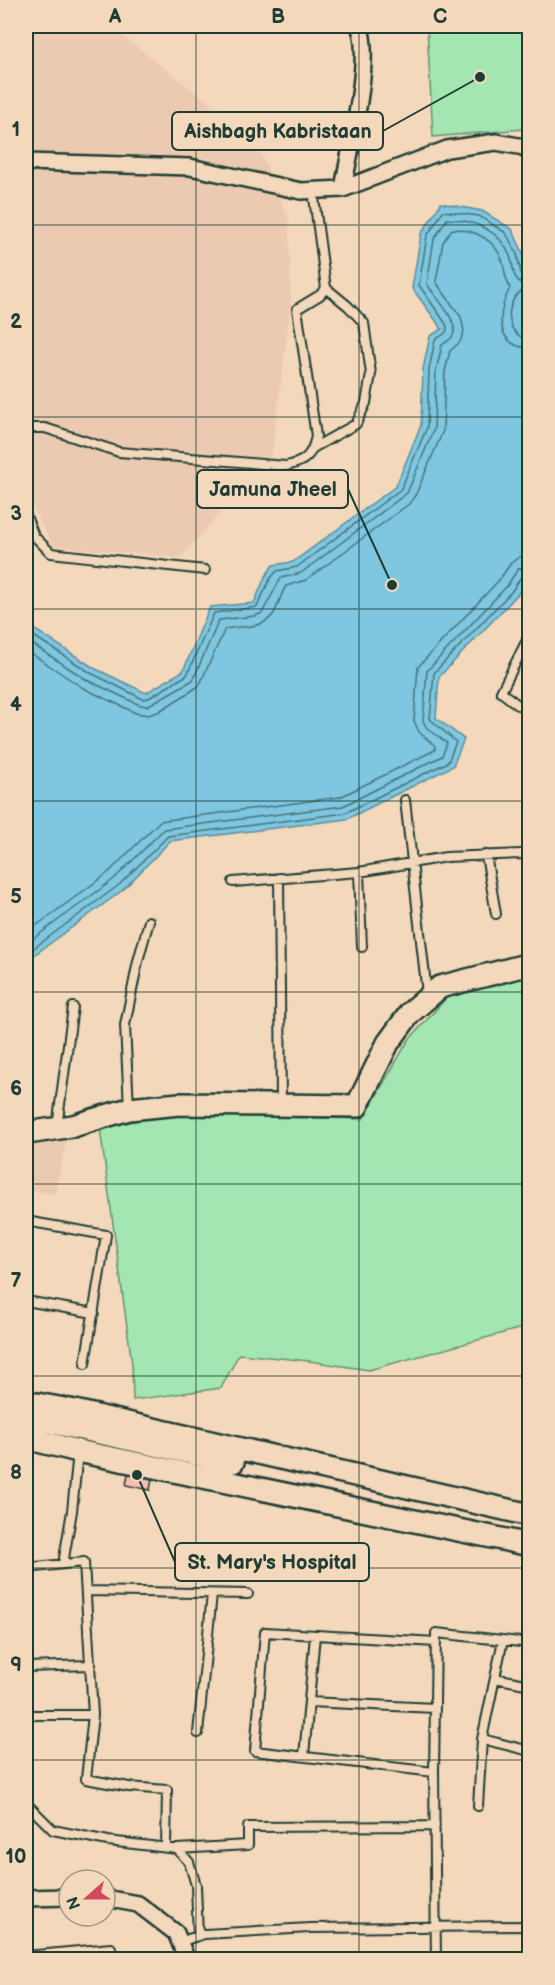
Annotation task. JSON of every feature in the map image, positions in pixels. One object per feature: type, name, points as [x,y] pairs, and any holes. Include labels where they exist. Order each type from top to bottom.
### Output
[{"type":"main road","points":[[26,1130],[34,1132],[57,1129],[129,1109],[179,1104],[357,1106],[388,1043],[410,1013],[440,987],[530,964]]},
{"type":"main road","points":[[26,1402],[70,1410],[530,1515]]},
{"type":"main road","points":[[26,1418],[530,1527]]},
{"type":"main road","points":[[26,1438],[78,1451],[530,1545]]},
{"type":"street","points":[[343,189],[362,83],[364,36],[359,26]]},
{"type":"street","points":[[26,162],[190,167],[301,191],[343,189],[447,149],[496,142],[524,147],[530,153]]},
{"type":"street","points":[[26,1898],[57,1897]]},
{"type":"street","points":[[117,1901],[138,1905],[176,1934],[187,1959]]},
{"type":"lane","points":[[313,448],[356,424],[366,403],[371,374],[364,323],[326,288],[314,190]]},
{"type":"lane","points":[[26,428],[45,428],[119,452],[286,466],[300,463],[313,448],[315,436],[297,309],[320,296],[326,288]]},
{"type":"lane","points":[[26,516],[34,536],[51,553],[206,570]]},
{"type":"lane","points":[[530,634],[501,692],[518,705],[530,708]]},
{"type":"lane","points":[[405,800],[414,863],[427,998]]},
{"type":"lane","points":[[233,882],[359,872],[446,857],[521,854],[530,856]]},
{"type":"lane","points":[[486,855],[496,914]]},
{"type":"lane","points":[[359,872],[362,946]]},
{"type":"lane","points":[[279,878],[281,1105]]},
{"type":"lane","points":[[129,1109],[125,1024],[149,921]]},
{"type":"lane","points":[[57,1129],[73,1007]]},
{"type":"lane","points":[[26,1221],[106,1235],[85,1364]]},
{"type":"lane","points":[[26,1301],[94,1313]]},
{"type":"lane","points":[[63,1564],[72,1511],[78,1451]]},
{"type":"lane","points":[[26,1568],[84,1562],[93,1715],[86,1779],[129,1787],[167,1790],[166,1847]]},
{"type":"lane","points":[[87,1591],[248,1594]]},
{"type":"lane","points":[[198,1733],[212,1594]]},
{"type":"lane","points":[[434,1772],[255,1751],[265,1632],[435,1642]]},
{"type":"lane","points":[[436,1959],[434,1772],[436,1633],[530,1643]]},
{"type":"lane","points":[[304,1756],[315,1635]]},
{"type":"lane","points":[[478,1806],[482,1739],[503,1640]]},
{"type":"lane","points":[[26,1667],[91,1665]]},
{"type":"lane","points":[[495,1678],[530,1685]]},
{"type":"lane","points":[[309,1702],[435,1708]]},
{"type":"lane","points":[[26,1715],[93,1715]]},
{"type":"lane","points":[[482,1739],[530,1751]]},
{"type":"lane","points":[[26,1803],[53,1830],[108,1841],[177,1849],[248,1845],[248,1827],[435,1826]]},
{"type":"lane","points":[[177,1849],[189,1862],[196,1885],[198,1936]]},
{"type":"lane","points":[[180,1942],[198,1936],[310,1928],[530,1926]]},
{"type":"lane","points":[[26,1956],[59,1956],[111,1948],[113,1959]]},
{"type":"shaded area","points":[[26,26],[108,26],[119,33],[255,138],[289,220],[291,304],[272,453],[181,558],[53,546],[26,496]]},
{"type":"shaded area","points":[[26,982],[36,983],[26,1046]]},
{"type":"shaded area","points":[[26,1123],[68,1133],[55,1194],[26,1190]]},
{"type":"green space","points":[[427,26],[529,26],[529,133],[524,129],[433,137]]},
{"type":"green space","points":[[529,977],[529,1326],[369,1370],[239,1354],[221,1388],[133,1400],[132,1364],[100,1128],[169,1114],[363,1119],[408,1041],[447,997]]},
{"type":"water","points":[[441,203],[482,211],[512,229],[523,253],[529,287],[523,322],[530,327],[529,574],[518,594],[439,677],[436,718],[464,739],[453,766],[347,819],[170,841],[123,890],[26,961],[26,629],[28,625],[94,668],[146,693],[183,671],[210,607],[254,603],[273,565],[293,562],[396,486],[421,425],[423,369],[430,336],[442,329],[412,288],[421,234]]},
{"type":"building","points":[[128,1474],[152,1479],[150,1490],[126,1485]]},
{"type":"place","name":"Aishbagh Kabristaan","points":[[480,77]]},
{"type":"place","name":"Jamuna Jheel","points":[[392,585]]},
{"type":"place","name":"St. Mary's Hospital","points":[[137,1475]]}]
